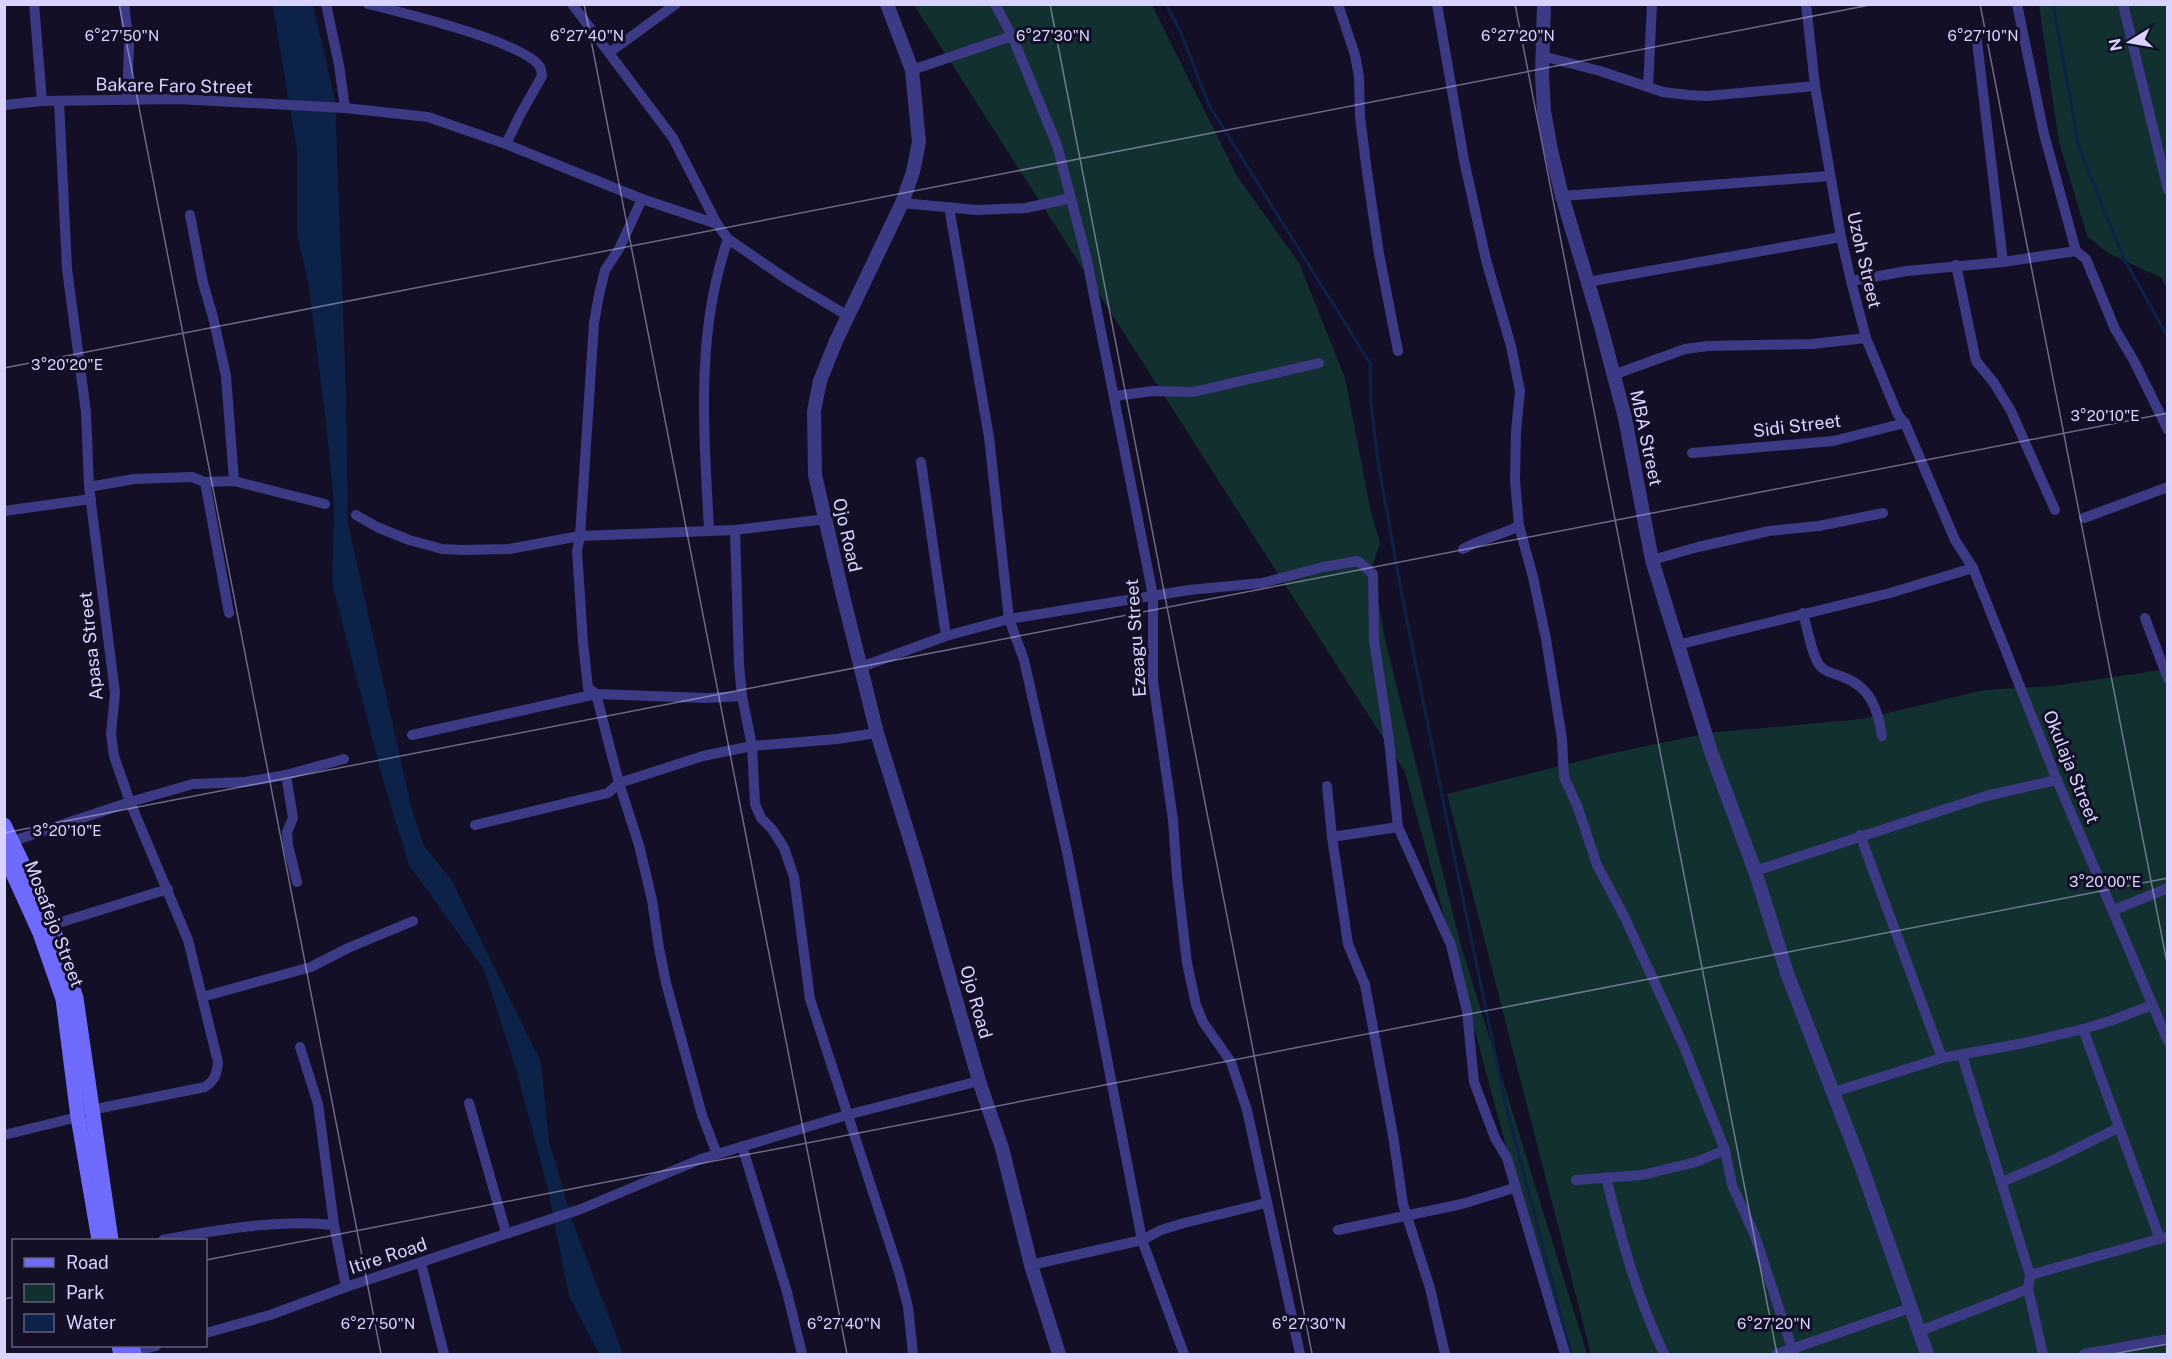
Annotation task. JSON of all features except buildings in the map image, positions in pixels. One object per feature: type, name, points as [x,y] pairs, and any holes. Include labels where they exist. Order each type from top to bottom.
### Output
[{"type":"main road","name":"Mosafejo Street","points":[[4,825],[9,848],[63,999],[85,1113]]},
{"type":"main road","name":"Mosafejo Street","points":[[9,848],[52,926],[76,998],[85,1113]]},
{"type":"main road","points":[[85,1113],[101,1211],[111,1239]]},
{"type":"main road","points":[[99,1239],[101,1211]]},
{"type":"street","points":[[34,4],[42,101]]},
{"type":"street","points":[[124,4],[129,45],[127,100]]},
{"type":"street","points":[[326,4],[339,65],[344,108]]},
{"type":"street","points":[[368,4],[450,26],[506,45],[536,63],[543,76],[506,144]]},
{"type":"street","points":[[572,4],[673,138],[717,224],[728,238],[791,282],[848,316]]},
{"type":"street","points":[[610,52],[676,4]]},
{"type":"street","name":"Ojo Road","points":[[887,4],[912,70],[919,142],[913,172],[902,203],[820,381],[814,411],[815,475],[877,733],[1002,1148],[1031,1265],[1059,1354]]},
{"type":"street","name":"Ezeagu Street","points":[[995,4],[1012,36],[1058,145],[1087,260],[1153,596],[1154,681],[1173,820],[1187,963],[1196,1005],[1203,1022],[1231,1062],[1240,1084],[1289,1296],[1300,1354]]},
{"type":"street","points":[[1338,4],[1355,55],[1359,78],[1360,117],[1367,172],[1379,254],[1398,351]]},
{"type":"street","points":[[1437,4],[1464,160],[1486,260],[1511,346],[1520,391],[1515,480],[1519,526],[1546,639],[1562,739],[1564,777],[1578,808],[1597,865],[1624,916],[1682,1042],[1725,1150],[1732,1185],[1755,1236],[1794,1351]]},
{"type":"street","name":"MBA Street","points":[[1544,4],[1542,56],[1544,111],[1562,196],[1625,418],[1652,560],[1720,780],[1755,871],[1787,974],[1834,1092],[1927,1354]]},
{"type":"street","points":[[1648,87],[1652,4]]},
{"type":"street","name":"Uzoh Street","points":[[1806,4],[1815,86],[1830,176],[1841,237],[1866,338],[1898,415],[1905,423],[1942,507]]},
{"type":"street","points":[[2017,4],[2044,134],[2076,251],[2086,259],[2115,329],[2134,361],[2168,430]]},
{"type":"street","points":[[2123,4],[2168,190]]},
{"type":"street","points":[[912,70],[1012,36]]},
{"type":"street","points":[[1977,41],[2003,262]]},
{"type":"street","points":[[1542,56],[1679,94],[1707,96],[1815,86]]},
{"type":"street","name":"Bakare Faro Street","points":[[4,105],[42,101],[178,99],[344,108],[428,117],[506,144],[642,199],[717,224]]},
{"type":"street","name":"Apasa Street","points":[[59,101],[67,269],[86,412],[90,493],[115,693],[111,734],[114,756],[130,802],[188,940],[218,1062],[213,1082],[205,1087],[85,1113]]},
{"type":"street","points":[[1562,196],[1830,176]]},
{"type":"street","points":[[902,203],[977,210],[1026,208],[1071,198]]},
{"type":"street","points":[[642,199],[619,249],[604,270],[594,323],[580,536],[577,550],[585,675],[588,688],[596,694],[619,783],[639,845],[650,889],[666,983],[702,1115],[717,1154]]},
{"type":"street","points":[[949,207],[993,466],[1009,619],[1024,660],[1067,852],[1142,1240],[1184,1354]]},
{"type":"street","points":[[190,215],[197,255],[226,376],[234,481]]},
{"type":"street","points":[[1587,282],[1841,237]]},
{"type":"street","points":[[710,530],[703,411],[706,354],[710,303],[728,238]]},
{"type":"street","points":[[1851,281],[1907,271],[2003,262],[2076,251]]},
{"type":"street","points":[[1956,265],[1976,361],[1994,383],[2011,411],[2055,510]]},
{"type":"street","points":[[1613,375],[1685,349],[1708,346],[1812,344],[1866,338]]},
{"type":"street","points":[[1115,396],[1153,392],[1193,393],[1319,363]]},
{"type":"street","name":"Sidi Street","points":[[1692,453],[1833,441],[1905,423]]},
{"type":"street","points":[[921,462],[946,636]]},
{"type":"street","points":[[4,511],[90,493],[134,479],[192,477],[205,482],[234,481],[325,504]]},
{"type":"street","points":[[205,482],[229,613]]},
{"type":"street","points":[[2084,518],[2168,487]]},
{"type":"street","name":"Okulaja Street","points":[[1942,507],[1955,540],[1973,568],[2057,780],[2168,1041]]},
{"type":"street","points":[[1652,560],[1769,531],[1819,526],[1883,513]]},
{"type":"street","points":[[356,515],[377,527],[409,540],[442,549],[508,549],[580,536],[710,530],[735,531],[826,519]]},
{"type":"street","points":[[1463,549],[1519,526]]},
{"type":"street","points":[[735,531],[739,665],[742,696],[752,746],[755,804],[761,818],[772,829],[784,848],[794,877],[810,999],[899,1272],[908,1307],[913,1354]]},
{"type":"street","points":[[861,667],[946,636],[1009,619],[1153,596],[1262,583],[1323,567],[1358,561],[1373,574],[1374,640],[1389,740],[1398,827],[1451,945],[1467,1011],[1474,1082],[1495,1138],[1507,1158],[1514,1188],[1565,1354]]},
{"type":"street","points":[[1677,645],[1890,593],[1973,568]]},
{"type":"street","points":[[1803,613],[1820,667],[1856,683],[1870,695],[1879,714],[1882,736]]},
{"type":"street","points":[[2145,618],[2168,679]]},
{"type":"street","points":[[412,735],[596,694],[706,698],[742,696]]},
{"type":"street","points":[[475,825],[608,793],[619,783],[703,756],[752,746],[837,739],[877,733]]},
{"type":"street","points":[[9,848],[130,802],[193,784],[245,782],[286,775],[344,759]]},
{"type":"street","points":[[286,775],[293,818],[287,832],[297,882]]},
{"type":"street","points":[[1755,871],[1860,835],[1986,796],[2057,780]]},
{"type":"street","points":[[1327,786],[1348,944],[1365,985],[1393,1135],[1403,1204],[1430,1288],[1445,1354]]},
{"type":"street","points":[[1332,837],[1398,827]]},
{"type":"street","points":[[1860,835],[1942,1058]]},
{"type":"street","points":[[2114,910],[2168,888]]},
{"type":"street","points":[[52,926],[168,889]]},
{"type":"street","points":[[202,997],[310,967],[348,948],[413,921]]},
{"type":"street","points":[[1834,1092],[1942,1058],[2083,1029],[2152,1005]]},
{"type":"street","points":[[2030,1275],[2164,1238],[2118,1128],[2083,1029]]},
{"type":"street","points":[[300,1047],[318,1104],[334,1225],[346,1287]]},
{"type":"street","points":[[1962,1054],[2030,1275],[2028,1289],[2043,1354]]},
{"type":"street","name":"Itire Road","points":[[207,1334],[270,1316],[346,1287],[581,1209],[717,1154],[847,1115],[980,1081]]},
{"type":"street","points":[[469,1103],[506,1233]]},
{"type":"street","points":[[4,1135],[85,1113]]},
{"type":"street","points":[[2002,1182],[2118,1128]]},
{"type":"street","points":[[742,1146],[787,1292],[802,1354]]},
{"type":"street","points":[[1576,1180],[1642,1175],[1696,1162],[1725,1150]]},
{"type":"street","points":[[1606,1177],[1630,1269],[1664,1354]]},
{"type":"street","points":[[1338,1230],[1462,1204],[1514,1188]]},
{"type":"street","points":[[1031,1265],[1142,1240],[1161,1230],[1184,1223],[1266,1203]]},
{"type":"street","points":[[168,1239],[216,1229],[310,1222],[334,1225]]},
{"type":"street","points":[[421,1263],[440,1353]]},
{"type":"street","points":[[1920,1331],[2028,1289]]},
{"type":"street","points":[[1777,1354],[1794,1351],[1910,1308]]},
{"type":"street","points":[[2084,1354],[2168,1339]]},
{"type":"street","points":[[130,1352],[152,1347]]},
{"type":"green space","points":[[914,5],[1152,5],[1237,176],[1299,263],[1345,378],[1370,508],[1380,543],[1372,567],[1385,639],[1460,942],[1587,1354],[1562,1354],[1405,772]]},
{"type":"green space","points":[[2039,5],[2167,5],[2167,290],[2162,278],[2108,253],[2087,236],[2059,142]]},
{"type":"green space","points":[[2167,669],[2167,1354],[1591,1354],[1447,794],[1600,756],[1708,733],[1862,719],[1984,690],[2053,686]]},
{"type":"water","points":[[273,5],[313,5],[335,100],[346,390],[348,524],[411,806],[424,846],[451,879],[541,1062],[549,1141],[572,1220],[623,1354],[599,1354],[569,1296],[548,1190],[517,1072],[484,969],[409,865],[383,780],[332,583],[334,506],[327,431],[309,288],[297,232],[297,151]]},
{"type":"waterway","points":[[1166,4],[1181,33],[1209,105],[1370,363],[1371,403],[1378,462],[1402,596],[1456,865],[1505,1102],[1571,1354]]},
{"type":"waterway","points":[[2053,4],[2079,148],[2124,259],[2168,337]]}]
